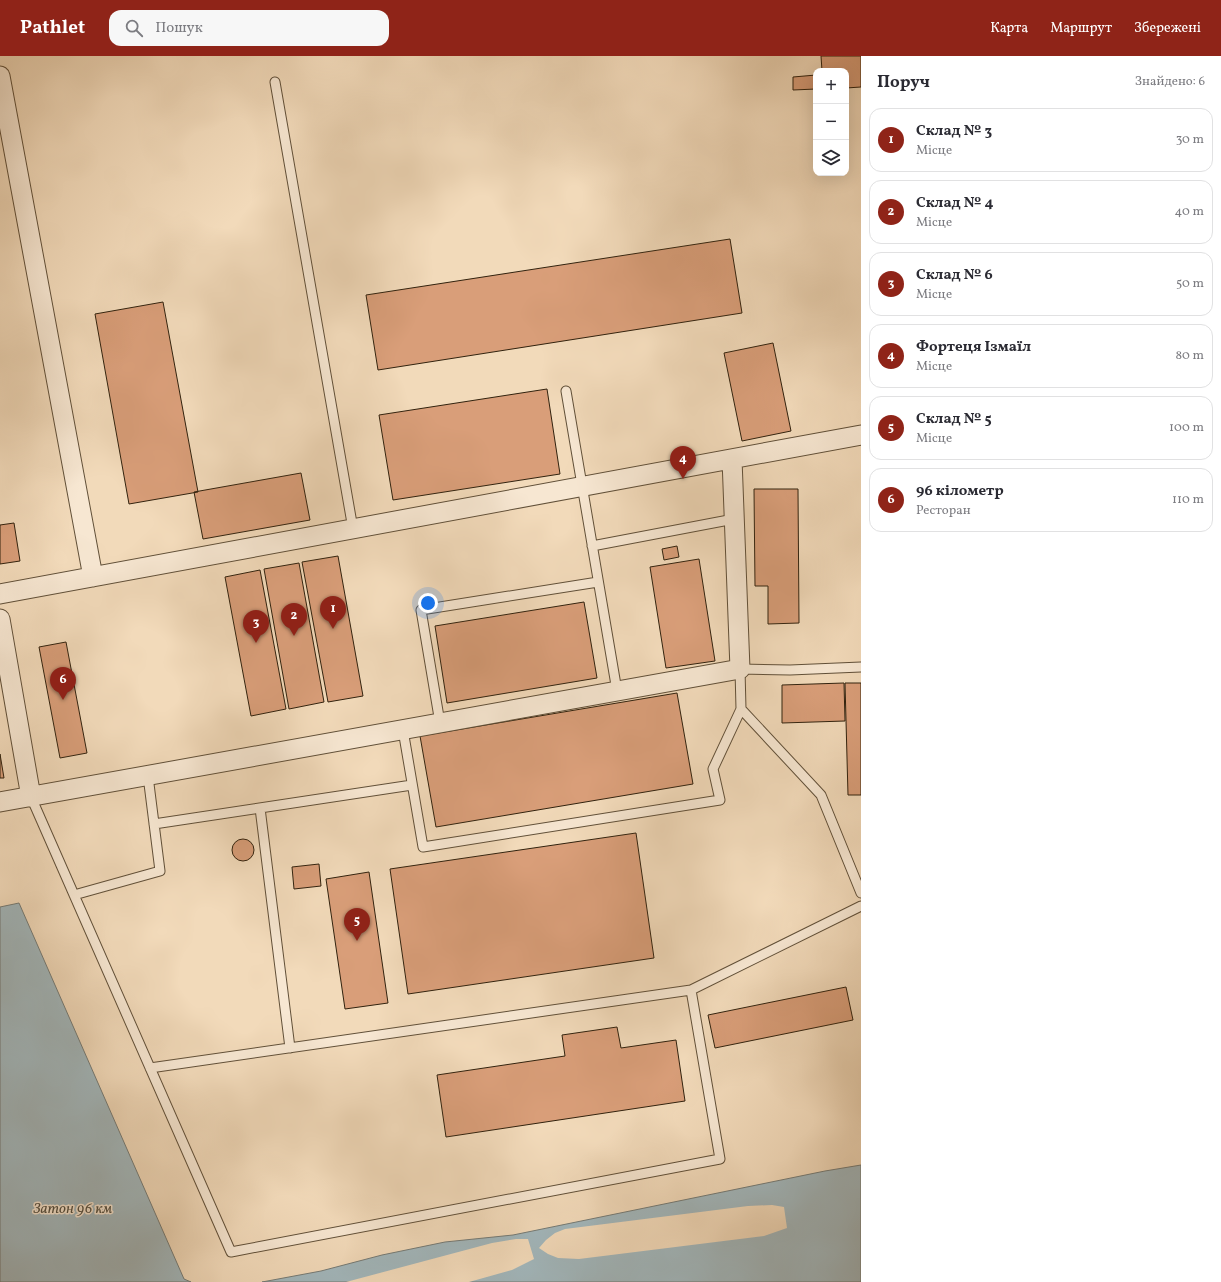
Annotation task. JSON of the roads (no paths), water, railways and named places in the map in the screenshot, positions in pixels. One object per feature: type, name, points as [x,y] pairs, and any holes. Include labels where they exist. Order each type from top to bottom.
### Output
[{"type":"street","points":[[0,76],[93,577]]},
{"type":"street","points":[[0,594],[861,435]]},
{"type":"street","points":[[0,802],[740,669],[732,459]]},
{"type":"street","points":[[0,619],[31,796]]},
{"type":"lane","points":[[275,82],[353,529]]},
{"type":"lane","points":[[566,391],[617,691]]},
{"type":"lane","points":[[592,546],[734,519]]},
{"type":"lane","points":[[440,723],[422,610],[598,582]]},
{"type":"lane","points":[[403,730],[423,847],[720,800],[713,769],[741,709],[740,669],[790,670],[861,667]]},
{"type":"lane","points":[[741,709],[821,795],[861,893]]},
{"type":"lane","points":[[74,895],[160,871],[148,776]]},
{"type":"lane","points":[[154,824],[412,785]]},
{"type":"lane","points":[[31,796],[231,1252],[720,1159],[691,990]]},
{"type":"lane","points":[[260,808],[290,1048]]},
{"type":"lane","points":[[150,1068],[691,990],[861,906]]},
{"type":"water","name":"Затон 96 км","points":[[19,903],[184,1279],[191,1282],[0,1282],[0,907]]},
{"type":"water","points":[[861,1165],[861,1282],[262,1282],[321,1271],[382,1255],[445,1242],[513,1235],[825,1171]]},
{"type":"place","name":"Фортеця Ізмаїл","points":[[683,479]]},
{"type":"place","name":"Склад № 3","points":[[333,629]]},
{"type":"place","name":"Склад № 4","points":[[294,636]]},
{"type":"place","name":"Склад № 6","points":[[256,643]]},
{"type":"place","name":"96 кілометр","points":[[63,700]]},
{"type":"place","name":"Склад № 5","points":[[357,941]]}]
